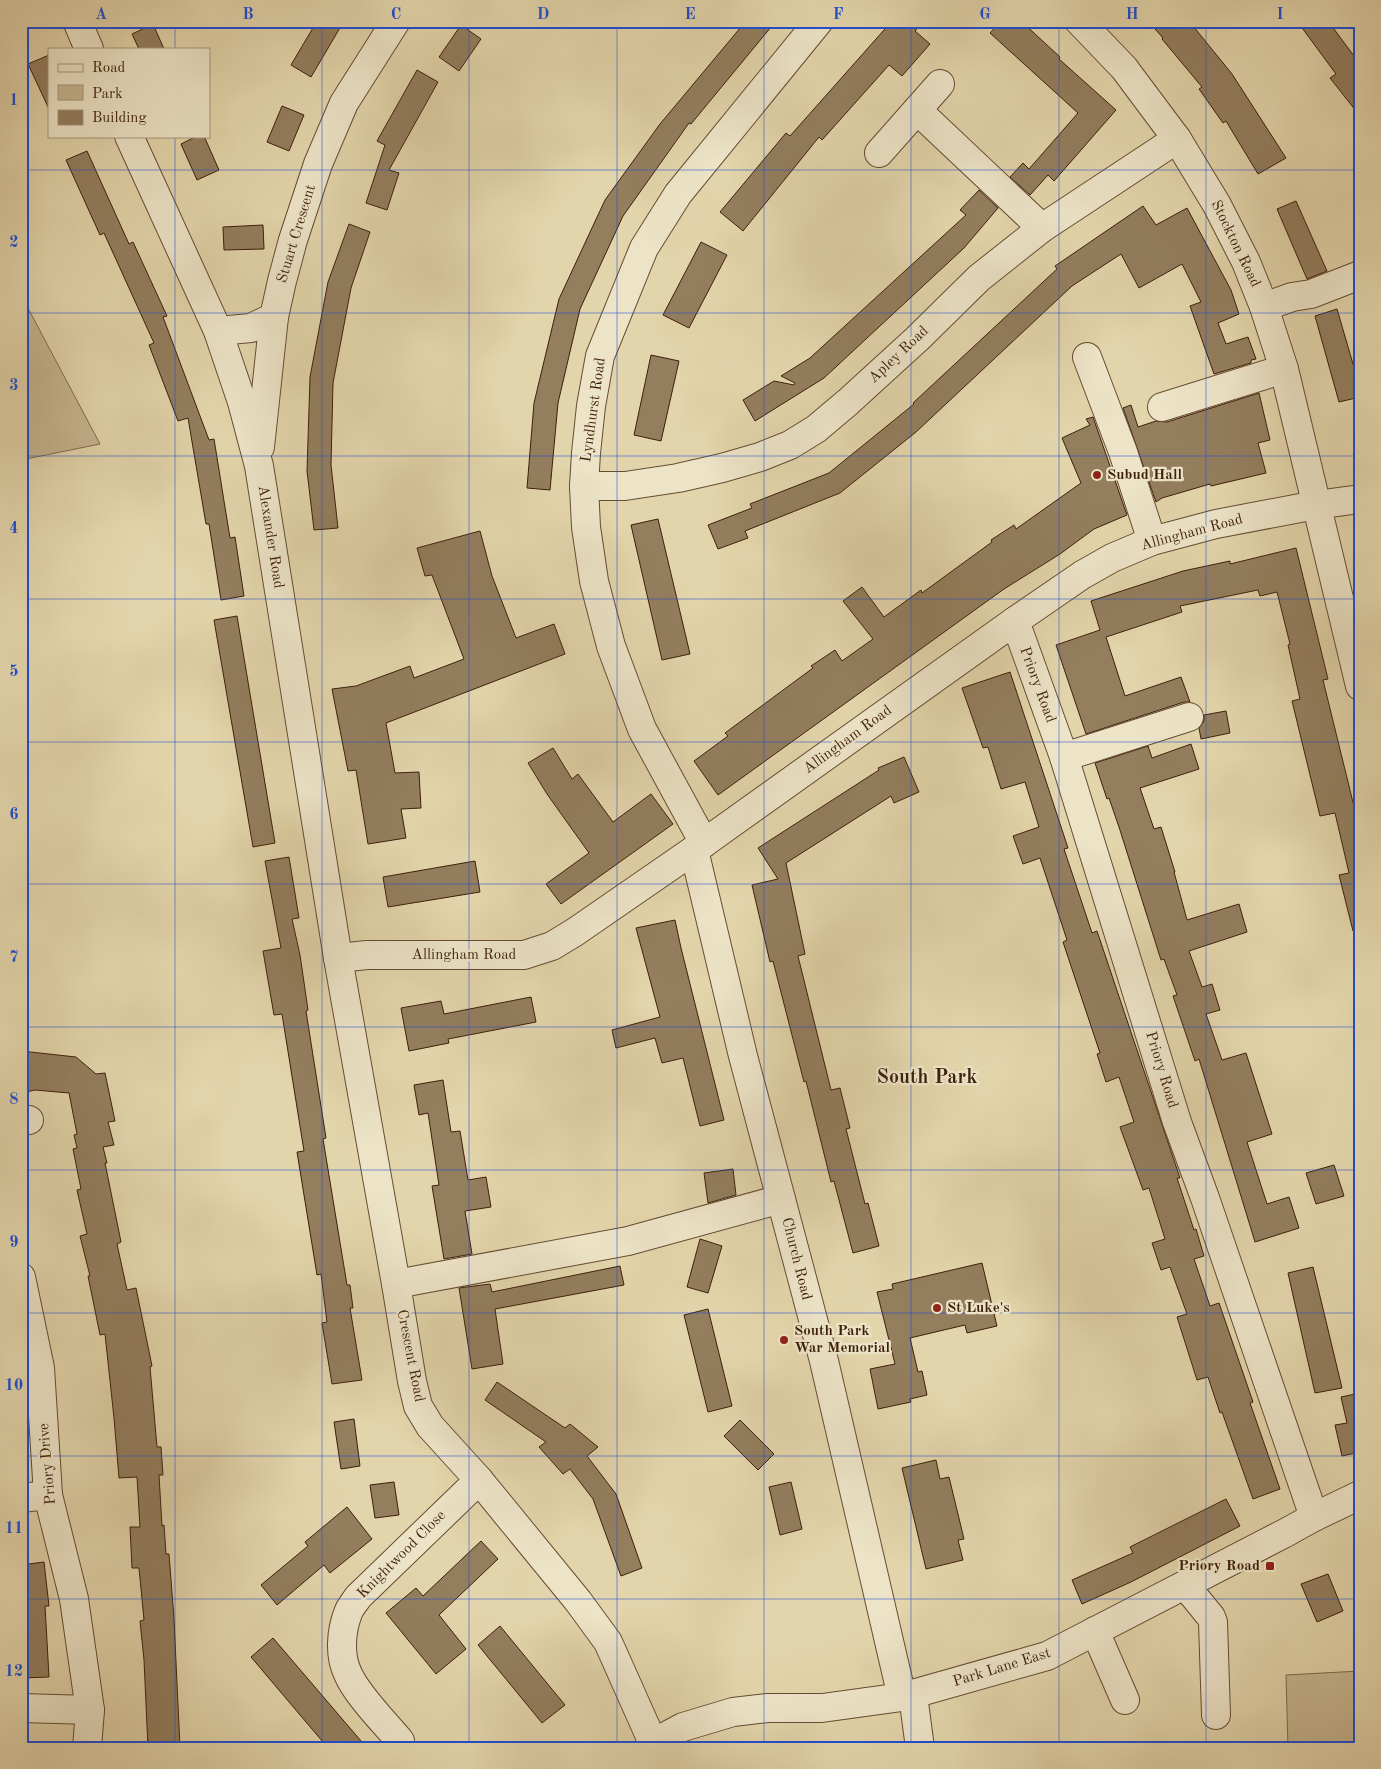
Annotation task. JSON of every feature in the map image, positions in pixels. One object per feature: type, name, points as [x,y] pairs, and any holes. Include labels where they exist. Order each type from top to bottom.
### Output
[{"type":"street","points":[[77,21],[89,48]]},
{"type":"street","name":"Stuart Crescent","points":[[259,466],[274,317],[293,240],[318,164],[344,103],[396,21]]},
{"type":"street","name":"Lyndhurst Road","points":[[699,846],[642,729],[611,646],[594,581],[586,527],[584,486],[587,444],[600,356],[644,248],[678,194],[819,21]]},
{"type":"street","name":"Stockton Road","points":[[1079,21],[1124,68],[1177,139],[1218,205],[1246,262],[1264,307],[1284,369],[1360,686]]},
{"type":"street","points":[[879,154],[940,84]]},
{"type":"street","points":[[917,110],[1042,228]]},
{"type":"street","name":"Alexander Road","points":[[131,138],[218,331],[242,402],[259,466],[338,958]]},
{"type":"street","name":"Apley Road","points":[[584,486],[625,486],[678,478],[760,457],[790,445],[816,429],[848,402],[917,339],[979,278],[1042,228],[1177,139]]},
{"type":"street","points":[[1264,307],[1292,297],[1311,294],[1360,275]]},
{"type":"street","points":[[218,331],[251,328],[274,317]]},
{"type":"street","points":[[1087,357],[1123,452],[1152,541]]},
{"type":"street","points":[[1162,406],[1284,369]]},
{"type":"street","name":"Allingham Road","points":[[338,958],[367,955],[524,955],[552,946],[699,846],[1015,621],[1082,575],[1112,558],[1152,541],[1216,524],[1316,505],[1360,499]]},
{"type":"street","name":"Priory Road","points":[[1015,621],[1064,757],[1177,1122],[1205,1198],[1314,1517]]},
{"type":"street","points":[[1064,757],[1190,717]]},
{"type":"street","name":"Church Road","points":[[699,846],[743,1056],[824,1361],[920,1748]]},
{"type":"street","name":"Crescent Road","points":[[338,958],[412,1381],[418,1406],[430,1426],[479,1480],[578,1600],[608,1642],[651,1745]]},
{"type":"street","points":[[396,1284],[628,1241],[781,1199]]},
{"type":"street","name":"Priory Drive","points":[[21,1277],[40,1368],[48,1495],[74,1599],[90,1710],[87,1748]]},
{"type":"street","name":"Knightwood Close","points":[[400,1741],[353,1685],[346,1672],[342,1645],[343,1630],[348,1611],[358,1597],[479,1480]]},
{"type":"street","points":[[21,1498],[48,1495]]},
{"type":"street","name":"Park Lane East","points":[[651,1745],[684,1727],[733,1712],[768,1708],[822,1708],[908,1696],[1047,1656],[1360,1495]]},
{"type":"street","points":[[1185,1585],[1213,1622],[1216,1715]]},
{"type":"street","points":[[1095,1631],[1125,1700]]},
{"type":"street","points":[[21,1708],[90,1710]]},
{"type":"green space","points":[[21,295],[100,444],[21,460]]},
{"type":"green space","points":[[1360,1671],[1360,1748],[1288,1748],[1286,1675]]},
{"type":"building","points":[[317,21],[344,21],[311,77],[291,65]]},
{"type":"building","points":[[746,21],[776,21],[691,124],[689,123],[623,216],[580,309],[558,403],[550,490],[527,488],[534,403],[559,299],[605,200],[660,124]]},
{"type":"building","points":[[892,21],[924,21],[915,31],[930,44],[902,76],[889,65],[822,140],[819,137],[743,231],[720,212],[786,133],[790,136]]},
{"type":"building","points":[[1001,21],[1021,21],[1060,57],[1059,59],[1116,110],[1054,181],[1048,175],[1030,195],[1010,177],[1023,163],[1029,169],[1078,113],[990,33]]},
{"type":"building","points":[[1148,21],[1189,21],[1232,74],[1286,158],[1258,174],[1226,121],[1223,123],[1199,89],[1202,87]]},
{"type":"building","points":[[1297,21],[1328,21],[1360,64],[1360,116],[1330,78],[1336,74]]},
{"type":"building","points":[[153,24],[164,48],[139,48],[132,34]]},
{"type":"building","points":[[461,25],[481,39],[459,71],[439,57]]},
{"type":"building","points":[[48,55],[48,107],[28,64]]},
{"type":"building","points":[[417,70],[438,82],[389,170],[399,173],[387,210],[366,203],[385,145],[377,141]]},
{"type":"building","points":[[282,106],[304,115],[289,151],[267,142]]},
{"type":"building","points":[[193,138],[205,138],[219,170],[197,180],[181,144]]},
{"type":"building","points":[[87,151],[129,244],[133,242],[167,316],[163,317],[209,440],[214,439],[230,538],[235,537],[244,596],[221,600],[209,524],[206,524],[188,418],[178,421],[149,345],[154,343],[104,233],[100,235],[66,160]]},
{"type":"building","points":[[979,190],[998,208],[964,248],[824,378],[755,421],[743,400],[774,381],[794,385],[795,383],[781,376],[810,358],[966,215],[960,210]]},
{"type":"building","points":[[1296,201],[1327,271],[1307,279],[1277,209]]},
{"type":"building","points":[[1143,206],[1156,225],[1187,208],[1231,290],[1239,314],[1218,323],[1226,344],[1248,337],[1256,359],[1251,360],[1251,363],[1214,374],[1190,306],[1201,302],[1182,264],[1139,288],[1121,254],[1072,286],[916,432],[840,493],[745,531],[748,538],[718,549],[708,525],[752,508],[750,504],[829,473],[914,404],[1057,269],[1055,266]]},
{"type":"building","points":[[349,224],[370,232],[351,288],[333,383],[331,465],[338,528],[314,530],[307,471],[310,377],[328,282]]},
{"type":"building","points":[[263,225],[264,249],[224,250],[223,227]]},
{"type":"building","points":[[701,242],[727,255],[689,328],[663,315]]},
{"type":"building","points":[[1337,309],[1360,388],[1360,397],[1339,402],[1315,316]]},
{"type":"building","points":[[651,355],[679,361],[661,441],[634,435]]},
{"type":"building","points":[[1259,393],[1270,440],[1258,443],[1266,473],[1211,486],[1210,484],[1162,498],[1156,502],[1123,408],[1131,405],[1138,427],[1156,421],[1167,422]]},
{"type":"building","points":[[1093,417],[1127,515],[1094,529],[1060,554],[1004,589],[718,795],[694,761],[728,736],[725,733],[813,668],[811,666],[835,650],[842,661],[873,639],[843,601],[862,587],[884,617],[921,590],[922,593],[992,542],[991,540],[1014,525],[1016,529],[1081,483],[1062,438],[1090,425],[1086,419]]},
{"type":"building","points":[[658,519],[690,654],[662,660],[631,525]]},
{"type":"building","points":[[480,531],[492,576],[516,638],[554,624],[565,654],[386,723],[395,773],[419,772],[421,808],[401,809],[406,838],[368,844],[356,770],[348,771],[332,689],[356,686],[410,666],[414,678],[464,659],[432,575],[425,576],[417,548]]},
{"type":"building","points":[[1296,548],[1328,679],[1323,680],[1360,831],[1360,930],[1353,931],[1339,875],[1349,873],[1335,813],[1320,816],[1292,701],[1300,699],[1288,645],[1290,644],[1277,592],[1260,596],[1258,590],[1180,606],[1182,612],[1106,637],[1125,696],[1181,677],[1190,702],[1184,702],[1086,734],[1056,645],[1100,630],[1091,601],[1183,571],[1230,561],[1230,564]]},
{"type":"building","points":[[237,616],[275,843],[253,847],[214,620]]},
{"type":"building","points":[[1010,672],[1068,848],[1064,849],[1092,933],[1097,931],[1180,1178],[1177,1178],[1194,1230],[1196,1229],[1204,1256],[1194,1259],[1210,1306],[1219,1303],[1253,1402],[1250,1403],[1280,1489],[1253,1499],[1208,1377],[1197,1380],[1177,1317],[1187,1314],[1170,1267],[1161,1270],[1152,1243],[1165,1239],[1149,1188],[1143,1190],[1120,1127],[1134,1122],[1119,1077],[1106,1082],[1097,1054],[1100,1053],[1063,942],[1067,940],[1040,858],[1023,864],[1013,836],[1039,827],[1025,782],[1001,789],[988,747],[983,748],[962,688]]},
{"type":"building","points":[[1226,711],[1230,733],[1201,739],[1199,728],[1204,721],[1204,715]]},
{"type":"building","points":[[1191,744],[1199,769],[1140,788],[1154,829],[1161,827],[1187,920],[1239,904],[1247,932],[1189,951],[1202,987],[1212,984],[1220,1010],[1206,1014],[1222,1060],[1246,1053],[1272,1134],[1247,1142],[1267,1204],[1289,1197],[1299,1228],[1255,1242],[1199,1059],[1195,1061],[1173,996],[1177,995],[1164,959],[1161,960],[1119,827],[1095,763],[1148,746],[1152,758]]},
{"type":"building","points":[[553,748],[572,779],[578,774],[613,822],[651,794],[673,824],[561,904],[546,884],[589,853],[547,794],[528,763]]},
{"type":"building","points":[[904,757],[919,792],[894,803],[891,796],[786,863],[805,954],[798,956],[831,1090],[840,1088],[850,1128],[846,1129],[865,1204],[868,1203],[879,1246],[853,1253],[834,1181],[831,1182],[773,961],[770,962],[752,885],[778,879],[758,848],[879,770],[878,768]]},
{"type":"building","points":[[289,857],[299,918],[292,919],[300,955],[308,1010],[306,1011],[326,1138],[323,1139],[347,1285],[350,1285],[353,1308],[350,1308],[362,1380],[332,1384],[322,1323],[327,1322],[321,1274],[317,1275],[297,1152],[304,1151],[282,1014],[274,1015],[263,951],[281,948],[265,861]]},
{"type":"building","points":[[475,861],[480,892],[388,907],[383,877]]},
{"type":"building","points":[[675,920],[724,1120],[700,1126],[683,1058],[662,1063],[655,1038],[616,1048],[612,1030],[660,1017],[636,928]]},
{"type":"building","points":[[531,997],[536,1022],[448,1039],[449,1043],[409,1051],[401,1008],[441,1001],[444,1014]]},
{"type":"building","points":[[21,1051],[76,1057],[96,1074],[105,1073],[115,1121],[108,1122],[114,1145],[103,1147],[121,1242],[117,1244],[127,1290],[136,1288],[152,1366],[150,1367],[157,1447],[161,1447],[163,1475],[159,1475],[162,1526],[164,1525],[166,1554],[169,1554],[180,1748],[148,1748],[144,1660],[140,1621],[144,1620],[139,1568],[132,1568],[130,1527],[140,1527],[137,1477],[119,1478],[105,1334],[100,1335],[88,1276],[90,1276],[80,1236],[87,1234],[77,1190],[81,1189],[73,1149],[77,1148],[74,1135],[77,1134],[69,1093],[35,1090],[21,1093]]},
{"type":"building","points":[[443,1080],[451,1132],[460,1131],[468,1180],[486,1177],[491,1207],[465,1211],[472,1254],[444,1259],[432,1186],[439,1185],[428,1113],[419,1115],[414,1085]]},
{"type":"building","points":[[1334,1165],[1344,1196],[1316,1204],[1306,1173]]},
{"type":"building","points":[[733,1169],[736,1195],[708,1203],[704,1173]]},
{"type":"building","points":[[700,1239],[722,1246],[708,1293],[687,1287]]},
{"type":"building","name":"St Luke's","points":[[982,1263],[997,1326],[967,1333],[965,1325],[910,1338],[918,1372],[922,1371],[927,1395],[910,1399],[911,1402],[878,1409],[870,1369],[895,1364],[877,1292],[893,1289],[892,1284]]},
{"type":"building","points":[[620,1266],[624,1285],[495,1309],[503,1364],[472,1369],[459,1288],[490,1284],[492,1292]]},
{"type":"building","points":[[1313,1267],[1342,1388],[1315,1393],[1288,1273]]},
{"type":"building","points":[[708,1309],[732,1406],[708,1412],[684,1315]]},
{"type":"building","points":[[497,1382],[565,1428],[570,1424],[598,1447],[587,1456],[616,1494],[642,1568],[621,1576],[593,1499],[570,1469],[563,1474],[539,1447],[546,1442],[485,1400]]},
{"type":"building","points":[[1360,1393],[1360,1452],[1342,1456],[1335,1425],[1347,1423],[1341,1397]]},
{"type":"building","points":[[354,1419],[360,1466],[341,1469],[334,1422]]},
{"type":"building","points":[[740,1420],[774,1454],[758,1470],[724,1436]]},
{"type":"building","points":[[936,1460],[940,1479],[949,1477],[964,1539],[958,1540],[963,1560],[926,1569],[902,1468]]},
{"type":"building","points":[[394,1482],[399,1515],[375,1518],[370,1485]]},
{"type":"building","points":[[791,1482],[802,1529],[780,1535],[769,1487]]},
{"type":"building","points":[[1226,1499],[1240,1526],[1131,1582],[1082,1604],[1072,1580],[1133,1553],[1130,1547]]},
{"type":"building","points":[[347,1507],[372,1539],[330,1573],[324,1565],[277,1605],[261,1585],[308,1546],[305,1542]]},
{"type":"building","points":[[481,1541],[498,1559],[439,1615],[466,1649],[436,1674],[386,1613],[416,1588],[423,1596]]},
{"type":"building","points":[[44,1562],[49,1606],[45,1606],[49,1677],[21,1678],[21,1565]]},
{"type":"building","points":[[1328,1574],[1343,1611],[1317,1622],[1301,1584]]},
{"type":"building","points":[[500,1626],[565,1705],[542,1723],[478,1645]]},
{"type":"building","points":[[273,1638],[367,1748],[328,1748],[251,1657]]},
{"type":"place","name":"Subud Hall","points":[[1097,475]]},
{"type":"place","name":"St Luke's","points":[[937,1308]]},
{"type":"place","name":"South Park War Memorial","points":[[784,1340]]},
{"type":"place","name":"Priory Road","points":[[1270,1566]]},
{"type":"district","name":"South Park","points":[[927,1078]]}]
